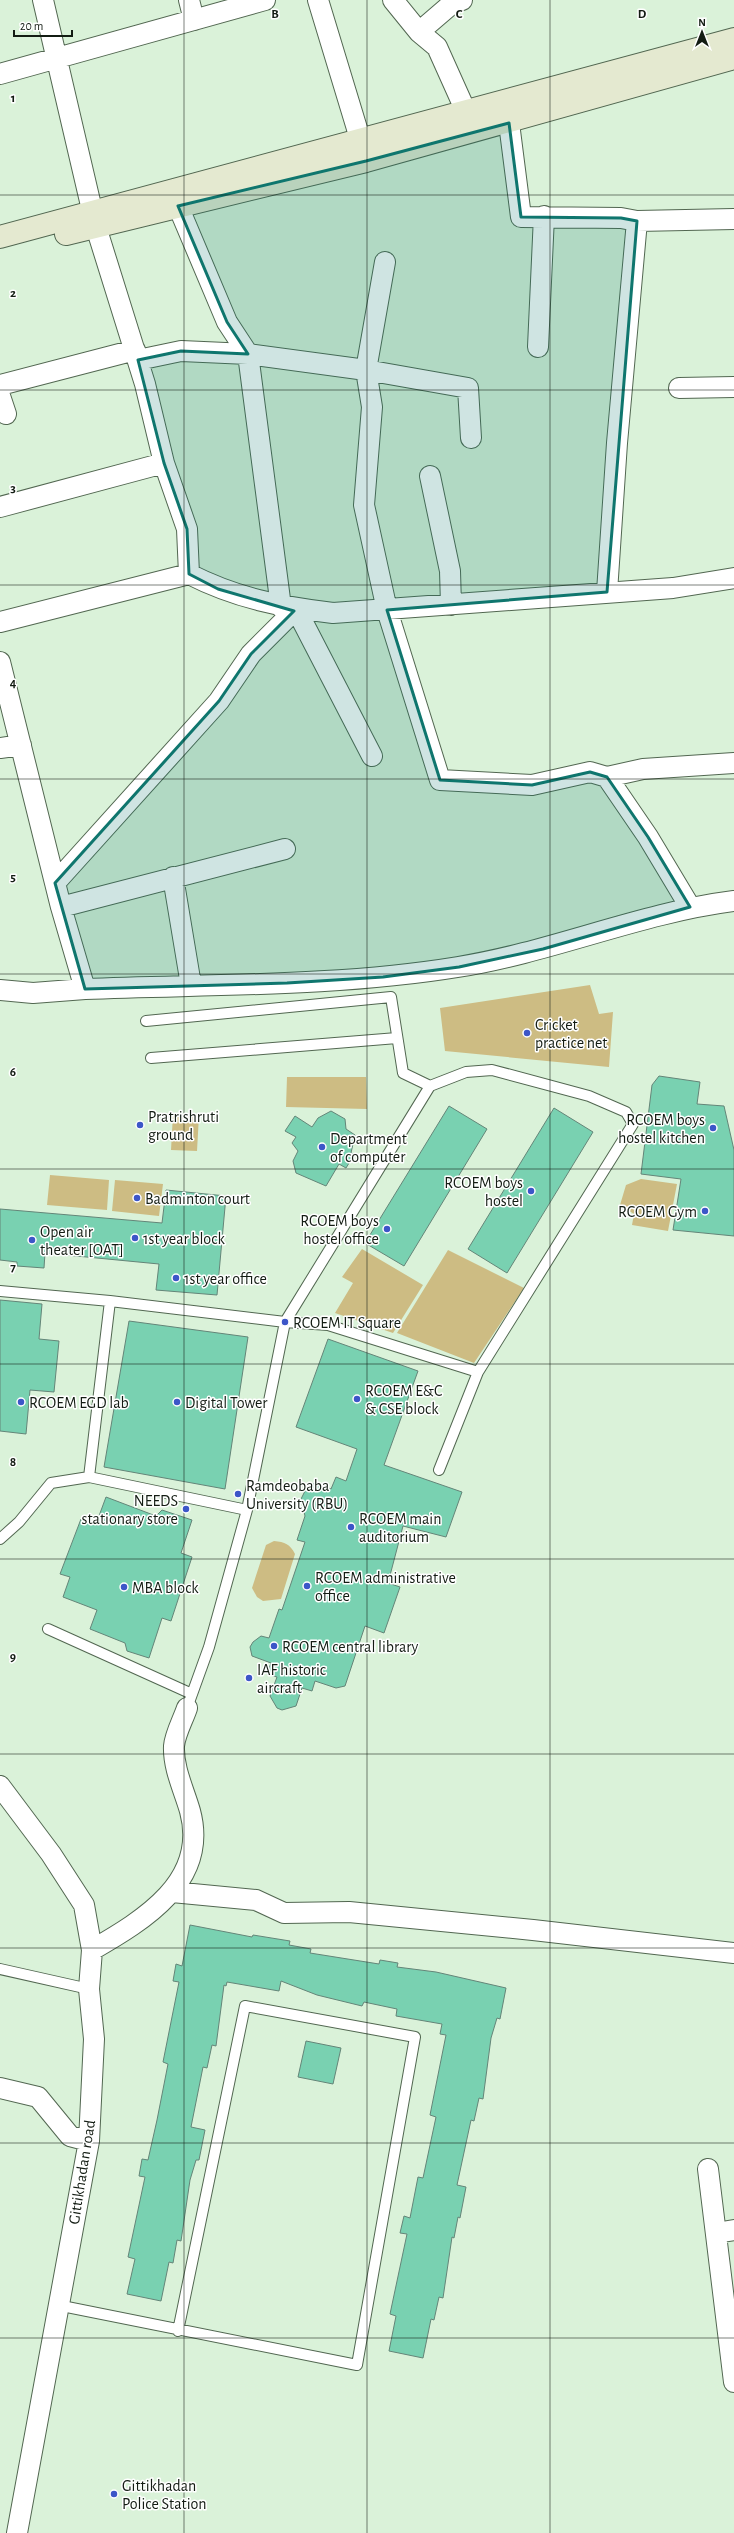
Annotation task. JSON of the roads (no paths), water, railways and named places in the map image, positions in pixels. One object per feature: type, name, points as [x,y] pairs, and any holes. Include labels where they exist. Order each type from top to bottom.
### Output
[{"type":"street","points":[[43,0],[95,219],[137,355],[164,462],[187,529],[189,574]]},
{"type":"street","points":[[189,0],[194,20]]},
{"type":"street","points":[[0,74],[265,0]]},
{"type":"street","points":[[318,0],[366,161]]},
{"type":"street","points":[[393,0],[419,32],[437,47],[476,132]]},
{"type":"street","points":[[419,32],[454,2],[462,0]]},
{"type":"street","points":[[0,250],[95,219],[360,139],[467,113],[734,39]]},
{"type":"street","points":[[0,237],[95,219],[178,206],[366,161],[476,132],[734,58]]},
{"type":"street","points":[[508,122],[521,217],[544,216],[622,218],[637,221],[734,219]]},
{"type":"street","points":[[178,206],[227,322],[248,354],[289,608],[372,756]]},
{"type":"street","points":[[538,347],[544,216]]},
{"type":"street","points":[[607,592],[617,443],[637,221]]},
{"type":"street","points":[[385,262],[369,389],[364,505],[387,610],[440,780],[532,785],[590,772],[607,777],[643,769],[734,763]]},
{"type":"street","points":[[0,385],[137,355],[182,351],[248,354],[369,389],[468,388],[471,438]]},
{"type":"street","points":[[679,388],[734,387]]},
{"type":"street","points":[[0,507],[164,462]]},
{"type":"street","points":[[430,476],[450,571],[451,605]]},
{"type":"street","points":[[0,622],[189,574],[218,589],[289,608],[333,614],[673,588],[734,578]]},
{"type":"street","points":[[55,883],[218,701],[251,654],[289,608]]},
{"type":"street","points":[[0,662],[61,907],[85,989]]},
{"type":"street","points":[[0,748],[21,745]]},
{"type":"street","points":[[607,777],[648,837],[690,907]]},
{"type":"street","points":[[61,907],[285,848]]},
{"type":"street","points":[[173,877],[190,985]]},
{"type":"street","points":[[0,990],[33,993],[85,989],[287,983],[368,978],[458,967],[543,949],[690,907],[734,901]]},
{"type":"street","points":[[92,1950],[131,1927],[172,1892],[188,1868],[195,1843],[190,1813],[175,1759],[174,1745],[189,1701]]},
{"type":"street","name":"Gittikhadan road","points":[[0,1786],[51,1854],[84,1905],[92,1950],[89,1989],[94,2039],[89,2141],[57,2305],[17,2533]]},
{"type":"street","points":[[172,1892],[256,1900],[284,1913],[349,1912],[533,1930],[734,1953]]},
{"type":"street","points":[[0,2088],[38,2097],[70,2136],[89,2141]]},
{"type":"street","points":[[708,2169],[725,2231],[734,2382]]},
{"type":"lane","points":[[146,1021],[391,998],[403,1073],[430,1086]]},
{"type":"lane","points":[[151,1058],[397,1038]]},
{"type":"lane","points":[[48,1629],[189,1701],[209,1647],[247,1510],[285,1322],[430,1086],[466,1072],[492,1070],[589,1096],[626,1112],[633,1124],[478,1372],[439,1470]]},
{"type":"lane","points":[[0,1291],[110,1301],[285,1322],[328,1325],[478,1372]]},
{"type":"lane","points":[[89,1477],[110,1301]]},
{"type":"lane","points":[[0,1539],[19,1522],[51,1483],[89,1477],[247,1510]]},
{"type":"lane","points":[[0,1969],[89,1989]]},
{"type":"lane","points":[[57,2305],[178,2331],[357,2365],[416,2037],[245,2006],[178,2331]]},
{"type":"place","name":"Cricket practice net","points":[[527,1033]]},
{"type":"place","name":"Pratrishruti ground","points":[[140,1125]]},
{"type":"place","name":"RCOEM boys hostel kitchen","points":[[713,1128]]},
{"type":"place","name":"Department of computer","points":[[322,1147]]},
{"type":"place","name":"RCOEM boys hostel","points":[[531,1191]]},
{"type":"place","name":"Badminton court","points":[[137,1198]]},
{"type":"place","name":"RCOEM Gym","points":[[705,1211]]},
{"type":"place","name":"RCOEM boys hostel office","points":[[387,1229]]},
{"type":"place","name":"1st year block","points":[[135,1238]]},
{"type":"place","name":"Open air theater [OAT]","points":[[32,1240]]},
{"type":"place","name":"1st year office","points":[[176,1278]]},
{"type":"place","name":"RCOEM IT Square","points":[[285,1322]]},
{"type":"place","name":"RCOEM E&C & CSE block","points":[[357,1399]]},
{"type":"place","name":"RCOEM EGD lab","points":[[21,1402]]},
{"type":"place","name":"Digital Tower","points":[[177,1402]]},
{"type":"place","name":"Ramdeobaba University (RBU)","points":[[238,1494]]},
{"type":"place","name":"NEEDS stationary store","points":[[186,1509]]},
{"type":"place","name":"RCOEM main auditorium","points":[[351,1527]]},
{"type":"place","name":"RCOEM administrative office","points":[[307,1586]]},
{"type":"place","name":"MBA block","points":[[124,1587]]},
{"type":"place","name":"RCOEM central library","points":[[274,1646]]},
{"type":"place","name":"IAF historic aircraft","points":[[249,1678]]},
{"type":"place","name":"Gittikhadan Police Station","points":[[114,2494]]}]
